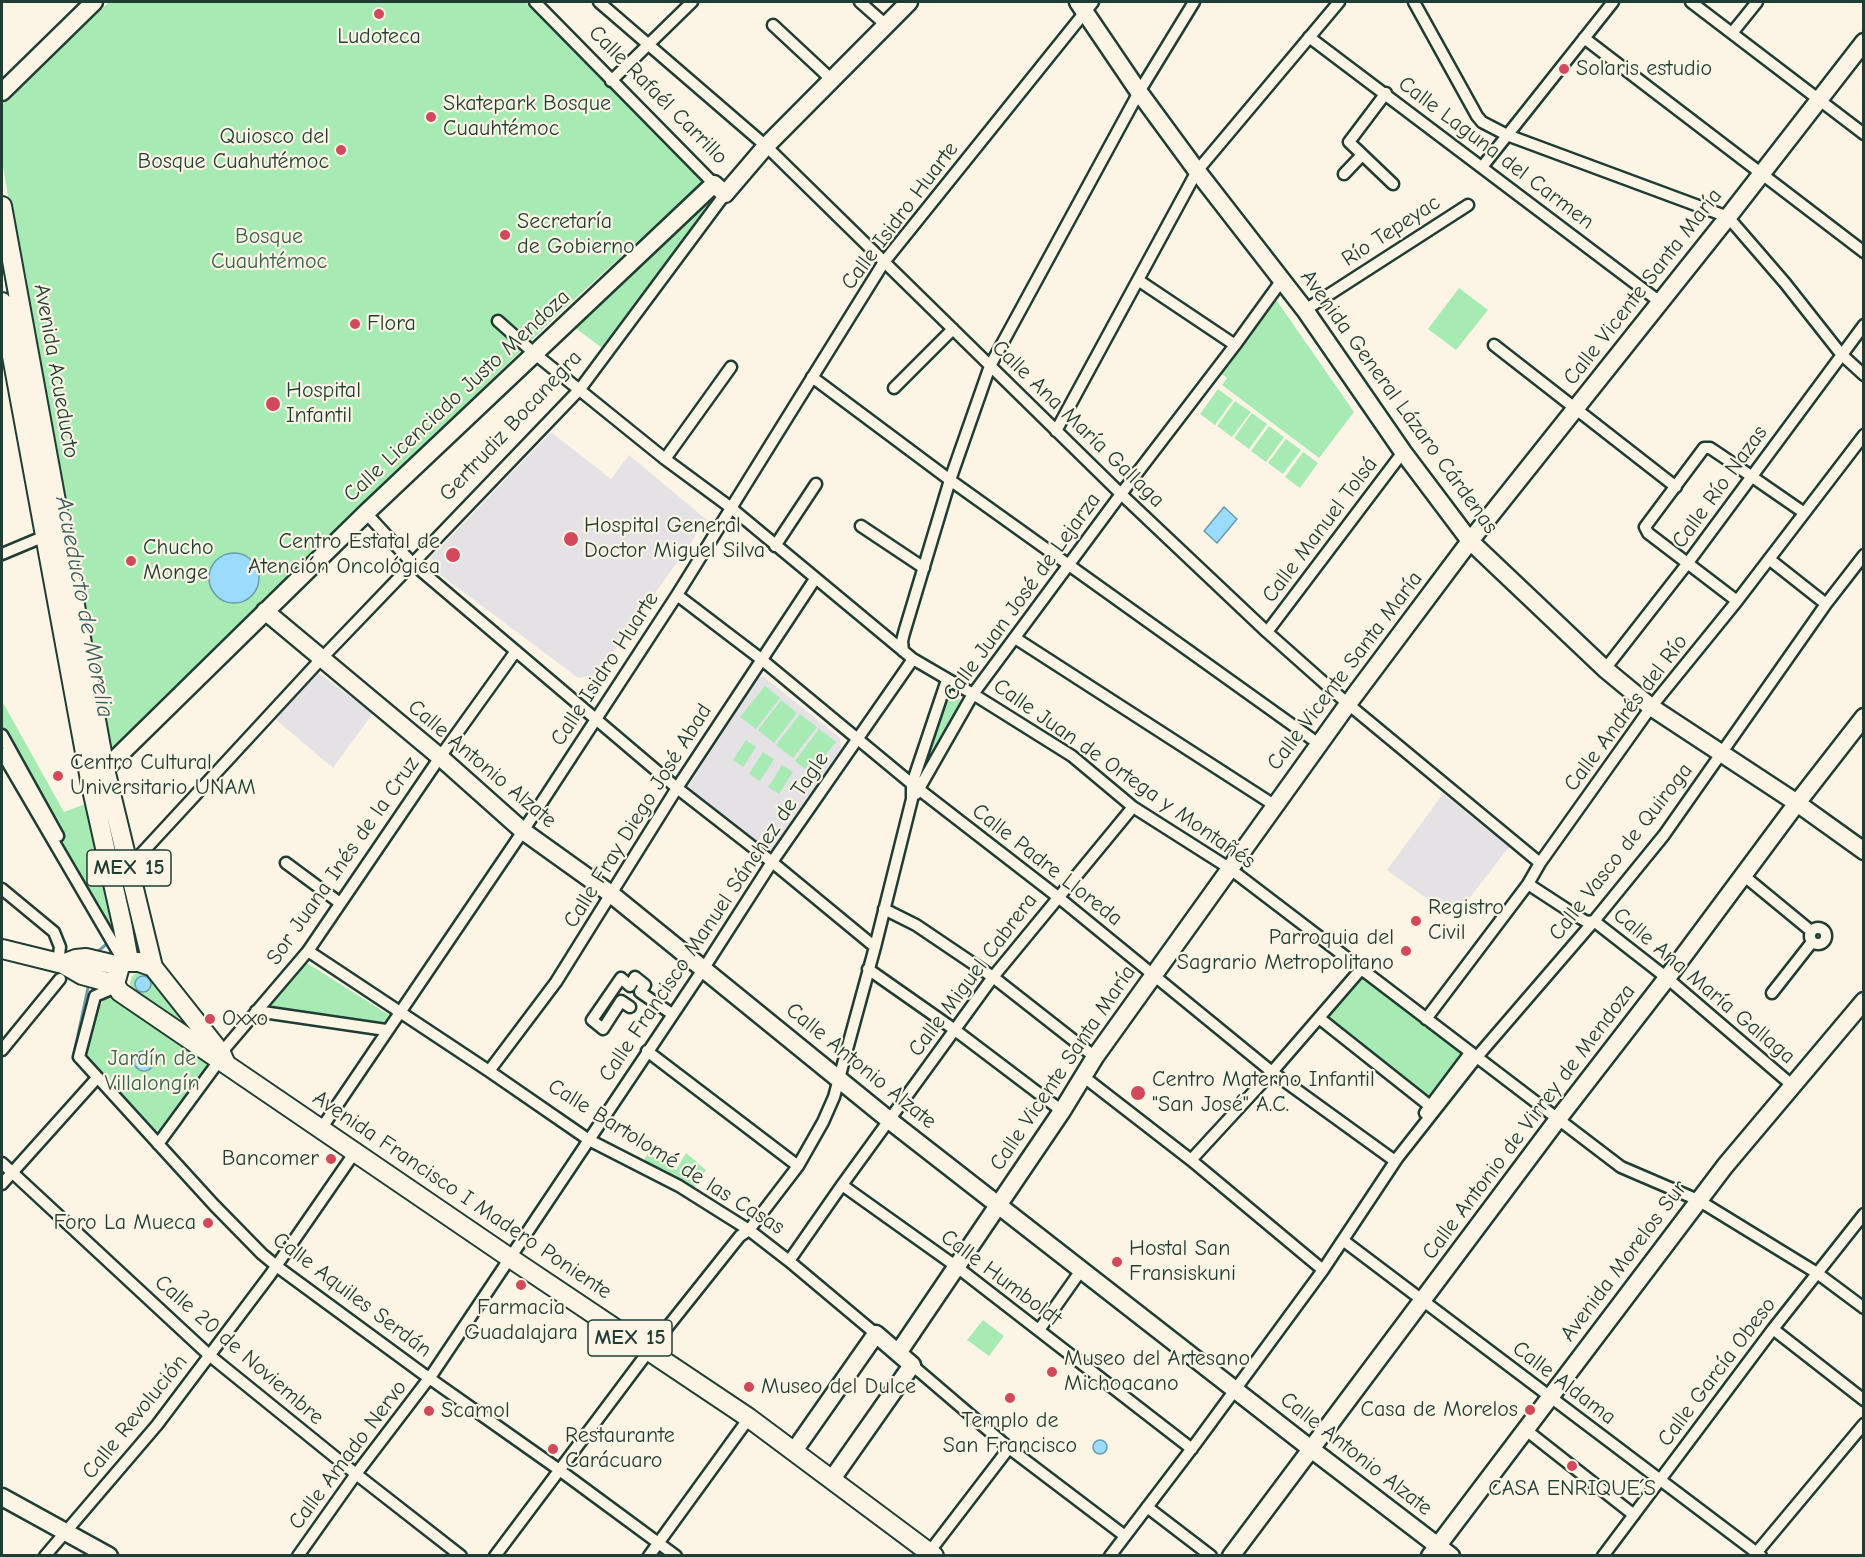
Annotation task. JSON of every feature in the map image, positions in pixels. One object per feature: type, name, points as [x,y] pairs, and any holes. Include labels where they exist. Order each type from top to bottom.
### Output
[{"type":"main road","name":"Avenida Acueducto","points":[[2,206],[105,769],[153,967]]},
{"type":"main road","name":"Avenida Acueducto","points":[[2,302],[91,785],[123,928],[124,963]]},
{"type":"main road","points":[[2,948],[60,969],[116,985]]},
{"type":"main road","points":[[60,969],[81,958],[124,963],[139,962],[153,967]]},
{"type":"main road","name":"MEX 15","points":[[124,963],[116,985],[120,992],[222,1059]]},
{"type":"main road","name":"MEX 15","points":[[153,967],[222,1059]]},
{"type":"main road","name":"Avenida Francisco I Madero Poniente","points":[[222,1059],[510,1258],[749,1418],[930,1554]]},
{"type":"street","points":[[2,92],[94,2]]},
{"type":"street","name":"Calle Rafaél Carrillo","points":[[535,2],[719,189]]},
{"type":"street","name":"Calle Ana María Gallaga","points":[[599,2],[766,146],[1056,431],[1267,632],[1348,704],[1540,862]]},
{"type":"street","points":[[611,81],[692,2]]},
{"type":"street","points":[[860,2],[886,25]]},
{"type":"street","name":"Gertrudiz Bocanegra","points":[[129,867],[322,658],[580,389],[719,189],[766,146],[909,2]]},
{"type":"street","points":[[903,651],[904,633],[950,480],[990,366],[1139,92],[1194,2]]},
{"type":"street","points":[[1056,431],[1197,171],[1339,2]]},
{"type":"street","points":[[1414,2],[1477,116],[1488,126],[1728,217],[1785,283],[1841,354],[1863,375]]},
{"type":"street","points":[[1482,167],[1613,2]]},
{"type":"street","points":[[1691,2],[1863,134]]},
{"type":"street","points":[[1732,33],[1757,2]]},
{"type":"street","name":"Avenida General Lázaro Cárdenas","points":[[1086,5],[1139,92],[1305,310],[1403,452],[1470,541],[1605,669],[1651,707],[1797,803],[1863,851]]},
{"type":"street","name":"Calle Isidro Huarte","points":[[321,1129],[596,719],[884,262],[1086,5]]},
{"type":"street","points":[[772,26],[832,80]]},
{"type":"street","name":"Calle Laguna del Carmen","points":[[1309,37],[1660,302]]},
{"type":"street","points":[[1584,38],[1863,252]]},
{"type":"street","name":"Calle Vicente Santa María","points":[[898,1353],[1062,1111],[1095,1057],[1228,868],[1348,704],[1470,541],[1728,217],[1863,42]]},
{"type":"street","points":[[1386,93],[1348,142],[1393,184]]},
{"type":"street","points":[[1344,174],[1362,155]]},
{"type":"street","name":"Calle Licenciado Justo Mendoza","points":[[105,769],[366,513],[535,354],[719,189]]},
{"type":"street","name":"Río Tepeyac","points":[[1305,310],[1468,205]]},
{"type":"street","points":[[1138,280],[1235,345]]},
{"type":"street","name":"Calle Juan José de Lejarza","points":[[916,786],[973,694],[1235,345],[1281,280]]},
{"type":"street","name":"Calle Juan de Ortega y Montañés","points":[[498,321],[535,354],[665,459],[730,507],[913,659],[1072,756],[1133,807],[1228,868],[1621,1167],[1698,1200],[1817,1273],[1863,1308]]},
{"type":"street","name":"Calle Río Nazas","points":[[1605,669],[1687,564],[1863,325]]},
{"type":"street","points":[[894,387],[952,329]]},
{"type":"street","points":[[1494,345],[1676,487]]},
{"type":"street","points":[[665,459],[731,367]]},
{"type":"street","points":[[812,377],[950,480],[1319,744]]},
{"type":"street","name":"Calle Andrés del Río","points":[[1426,1019],[1528,884],[1540,862],[1651,707],[1737,601],[1863,435]]},
{"type":"street","points":[[1737,601],[1648,533],[1645,527],[1704,448],[1710,448],[1803,512]]},
{"type":"street","name":"Calle Manuel Tolsá","points":[[1267,632],[1403,452]]},
{"type":"street","points":[[775,546],[816,484]]},
{"type":"street","points":[[366,513],[412,563],[676,788],[875,946]]},
{"type":"street","points":[[861,525],[924,568]]},
{"type":"street","points":[[2,554],[45,536]]},
{"type":"street","name":"Calle Vasco de Quiroga","points":[[1110,1556],[1236,1390],[1344,1241],[1430,1106],[1594,921],[1664,835],[1863,555]]},
{"type":"street","points":[[1769,559],[1826,604]]},
{"type":"street","name":"Calle Fray Diego José Abad","points":[[489,1071],[556,982],[676,788],[815,579]]},
{"type":"street","name":"Calle Padre Lloreda","points":[[676,595],[761,659],[1272,1072],[1395,1161]]},
{"type":"street","name":"Calle Antonio Alzate","points":[[265,611],[523,831],[611,894],[889,1120],[1311,1449],[1433,1550],[1451,1556]]},
{"type":"street","points":[[1015,638],[1274,805]]},
{"type":"street","name":"Sor Juana Inés de la Cruz","points":[[158,1144],[256,1011],[308,951],[516,651]]},
{"type":"street","name":"Calle Francisco Manuel Sánchez de Tagle","points":[[510,1258],[772,862],[913,659]]},
{"type":"street","name":"Calle Juan José de Lejarza","points":[[495,1556],[558,1468],[740,1236],[749,1230],[798,1166],[823,1122],[834,1097],[912,799],[947,680]]},
{"type":"street","name":"Calle Antonio de Virrey de Mendoza","points":[[1231,1556],[1863,717]]},
{"type":"street","points":[[2,735],[116,939]]},
{"type":"street","points":[[2,753],[124,963]]},
{"type":"street","name":"Calle Miguel Cabrera","points":[[789,1261],[993,977],[1133,807]]},
{"type":"street","points":[[286,863],[340,903]]},
{"type":"street","points":[[1743,875],[1812,936],[1772,993]]},
{"type":"street","name":"Calle Ana María Gallaga","points":[[1528,884],[1587,922],[1594,921],[1667,978],[1793,1086]]},
{"type":"street","points":[[2,889],[54,932],[60,947],[60,969],[2,1050]]},
{"type":"street","points":[[884,909],[916,925],[993,977],[1095,1057]]},
{"type":"street","name":"Calle Bartolomé de las Casas","points":[[308,951],[589,1140],[679,1186],[749,1230],[789,1261],[1009,1448],[1125,1536]]},
{"type":"street","points":[[1191,1161],[1362,968]]},
{"type":"street","points":[[868,969],[955,1030],[1062,1111]]},
{"type":"street","points":[[630,1007],[621,1001],[603,1029],[592,1020],[621,978],[630,986],[635,978],[645,986],[640,992],[672,1014]]},
{"type":"street","name":"Calle Aquiles Serdán","points":[[116,985],[95,996],[79,1057],[214,1205],[276,1266],[429,1378],[558,1468],[676,1556]]},
{"type":"street","name":"Avenida Morelos Sur","points":[[1433,1550],[1698,1200],[1863,1001]]},
{"type":"street","points":[[256,1011],[386,1030]]},
{"type":"street","points":[[1319,1018],[1430,1106]]},
{"type":"street","points":[[647,1051],[798,1166]]},
{"type":"street","name":"Calle Vasco de Quiroga","points":[[1395,1161],[1473,1056]]},
{"type":"street","points":[[1084,1077],[1191,1161],[1323,1270]]},
{"type":"street","points":[[2,1184],[97,1078]]},
{"type":"street","name":"Calle Revolución","points":[[45,1556],[157,1425],[276,1266],[356,1152]]},
{"type":"street","name":"Calle 20 de Noviembre","points":[[2,1163],[209,1355],[461,1556]]},
{"type":"street","name":"Calle Humboldt","points":[[842,1185],[957,1267],[1191,1449]]},
{"type":"street","name":"Calle García Obeso","points":[[1603,1556],[1773,1329],[1863,1214]]},
{"type":"street","name":"Calle Aldama","points":[[1344,1241],[1759,1554]]},
{"type":"street","name":"Calle Amado Nervo","points":[[298,1556],[356,1474],[429,1378],[510,1258]]},
{"type":"street","points":[[1039,1330],[1082,1269]]},
{"type":"street","points":[[1773,1329],[1863,1400]]},
{"type":"street","points":[[794,1451],[876,1334]]},
{"type":"street","points":[[832,1479],[912,1365]]},
{"type":"street","points":[[649,1556],[749,1418]]},
{"type":"street","points":[[1759,1554],[1863,1424]]},
{"type":"street","points":[[1526,1430],[1634,1515]]},
{"type":"street","points":[[930,1554],[1009,1448]]},
{"type":"street","points":[[2,1497],[110,1556]]},
{"type":"street","points":[[1147,1507],[1211,1556]]},
{"type":"shaded area","name":"Hospital General Doctor Miguel Silva","points":[[551,432],[611,479],[629,455],[707,520],[597,675],[578,678],[430,567],[430,558]]},
{"type":"shaded area","points":[[317,672],[373,713],[333,768],[275,719]]},
{"type":"shaded area","points":[[763,676],[840,738],[841,749],[769,853],[688,787],[757,679]]},
{"type":"shaded area","points":[[1443,794],[1509,847],[1454,918],[1387,870]]},
{"type":"green space","name":"Bosque Cuauhtémoc","points":[[109,2],[525,2],[702,182],[553,319],[122,745],[104,748],[2,161],[2,112],[3,104]]},
{"type":"green space","points":[[699,204],[707,211],[602,348],[574,327]]},
{"type":"green space","points":[[1459,288],[1488,310],[1456,350],[1428,329]]},
{"type":"green space","points":[[1275,298],[1354,412],[1319,458],[1222,385],[1227,378],[1220,373]]},
{"type":"green space","points":[[1218,389],[1233,400],[1215,425],[1200,414]]},
{"type":"green space","points":[[1235,401],[1251,412],[1232,437],[1217,426]]},
{"type":"green space","points":[[1252,413],[1267,424],[1249,449],[1234,438]]},
{"type":"green space","points":[[1269,426],[1284,437],[1266,462],[1251,451]]},
{"type":"green space","points":[[1286,439],[1301,450],[1283,474],[1268,463]]},
{"type":"green space","points":[[1303,452],[1318,463],[1300,488],[1285,477]]},
{"type":"green space","points":[[765,686],[780,698],[756,729],[740,717]]},
{"type":"green space","points":[[946,692],[963,701],[924,772],[944,694]]},
{"type":"green space","points":[[781,700],[797,713],[774,743],[758,730]]},
{"type":"green space","points":[[2,701],[64,812],[85,804],[117,924],[114,930],[110,931],[2,748]]},
{"type":"green space","points":[[800,714],[817,727],[793,758],[776,745]]},
{"type":"green space","points":[[819,729],[836,742],[811,773],[795,761]]},
{"type":"green space","points":[[746,740],[756,747],[743,767],[733,760]]},
{"type":"green space","points":[[763,752],[774,759],[760,781],[749,774]]},
{"type":"green space","points":[[782,765],[793,772],[779,794],[768,787]]},
{"type":"green space","points":[[307,963],[389,1015],[383,1024],[267,1007]]},
{"type":"green space","points":[[141,971],[152,975],[179,1017],[176,1020],[131,990],[132,976]]},
{"type":"green space","points":[[1362,977],[1462,1055],[1428,1099],[1325,1017]]},
{"type":"green space","name":"Jardín de Villalongín","points":[[113,997],[211,1062],[164,1128],[152,1132],[83,1058],[100,1005],[104,1000]]},
{"type":"green space","points":[[686,1153],[706,1170],[692,1191],[643,1162],[647,1154],[676,1170]]},
{"type":"green space","points":[[983,1320],[1004,1336],[989,1356],[967,1340]]},
{"type":"water","points":[[1224,507],[1237,519],[1217,543],[1204,531]]},
{"type":"water","points":[[229,553],[239,553],[252,560],[259,573],[259,583],[252,596],[239,603],[229,603],[220,599],[213,592],[209,583],[209,573],[213,564],[220,557]]},
{"type":"water","points":[[140,976],[146,976],[151,984],[149,990],[140,992],[135,987],[135,981]]},
{"type":"water","points":[[144,1051],[151,1054],[154,1061],[151,1068],[144,1071],[137,1068],[134,1061],[137,1054]]},
{"type":"water","points":[[1100,1440],[1105,1442],[1107,1447],[1105,1452],[1100,1454],[1095,1452],[1093,1447],[1095,1442]]},
{"type":"waterway","name":"Acueducto de Morelia","points":[[2,255],[9,298]]},
{"type":"waterway","name":"Acueducto de Morelia","points":[[96,953],[109,942]]},
{"type":"waterway","name":"Acueducto de Morelia","points":[[77,1063],[73,1058],[89,983]]},
{"type":"waterway","name":"Acueducto de Morelia","points":[[96,1083],[169,1163]]},
{"type":"place","name":"Ludoteca","points":[[379,14]]},
{"type":"place","name":"Solaris estudio","points":[[1564,69]]},
{"type":"place","name":"Skatepark Bosque Cuauhtémoc","points":[[431,117]]},
{"type":"place","name":"Quiosco del Bosque Cuahutémoc","points":[[341,150]]},
{"type":"place","name":"Secretaría de Gobierno","points":[[505,235]]},
{"type":"place","name":"Flora","points":[[355,324]]},
{"type":"place","name":"Hospital Infantil","points":[[273,404]]},
{"type":"place","name":"Hospital General Doctor Miguel Silva","points":[[571,539]]},
{"type":"place","name":"Centro Estatal de Atención Oncológica","points":[[453,555]]},
{"type":"place","name":"Chucho Monge","points":[[131,561]]},
{"type":"place","name":"Centro Cultural Universitario UNAM","points":[[58,776]]},
{"type":"place","name":"Registro Civil","points":[[1416,921]]},
{"type":"place","name":"Parroquia del Sagrario Metropolitano","points":[[1406,951]]},
{"type":"place","name":"Oxxo","points":[[210,1019]]},
{"type":"place","name":"Centro Materno Infantil \"San José\" A.C.","points":[[1138,1093]]},
{"type":"place","name":"Bancomer","points":[[331,1159]]},
{"type":"place","name":"Foro La Mueca","points":[[208,1223]]},
{"type":"place","name":"Hostal San Fransiskuni","points":[[1117,1262]]},
{"type":"place","name":"Farmacia Guadalajara","points":[[521,1285]]},
{"type":"place","name":"Museo del Artesano Michoacano","points":[[1052,1372]]},
{"type":"place","name":"Museo del Dulce","points":[[749,1387]]},
{"type":"place","name":"Templo de San Francisco","points":[[1010,1398]]},
{"type":"place","name":"Casa de Morelos","points":[[1530,1410]]},
{"type":"place","name":"Scamol","points":[[429,1411]]},
{"type":"place","name":"Restaurante Carácuaro","points":[[553,1449]]},
{"type":"place","name":"CASA ENRIQUE´S","points":[[1572,1466]]}]
